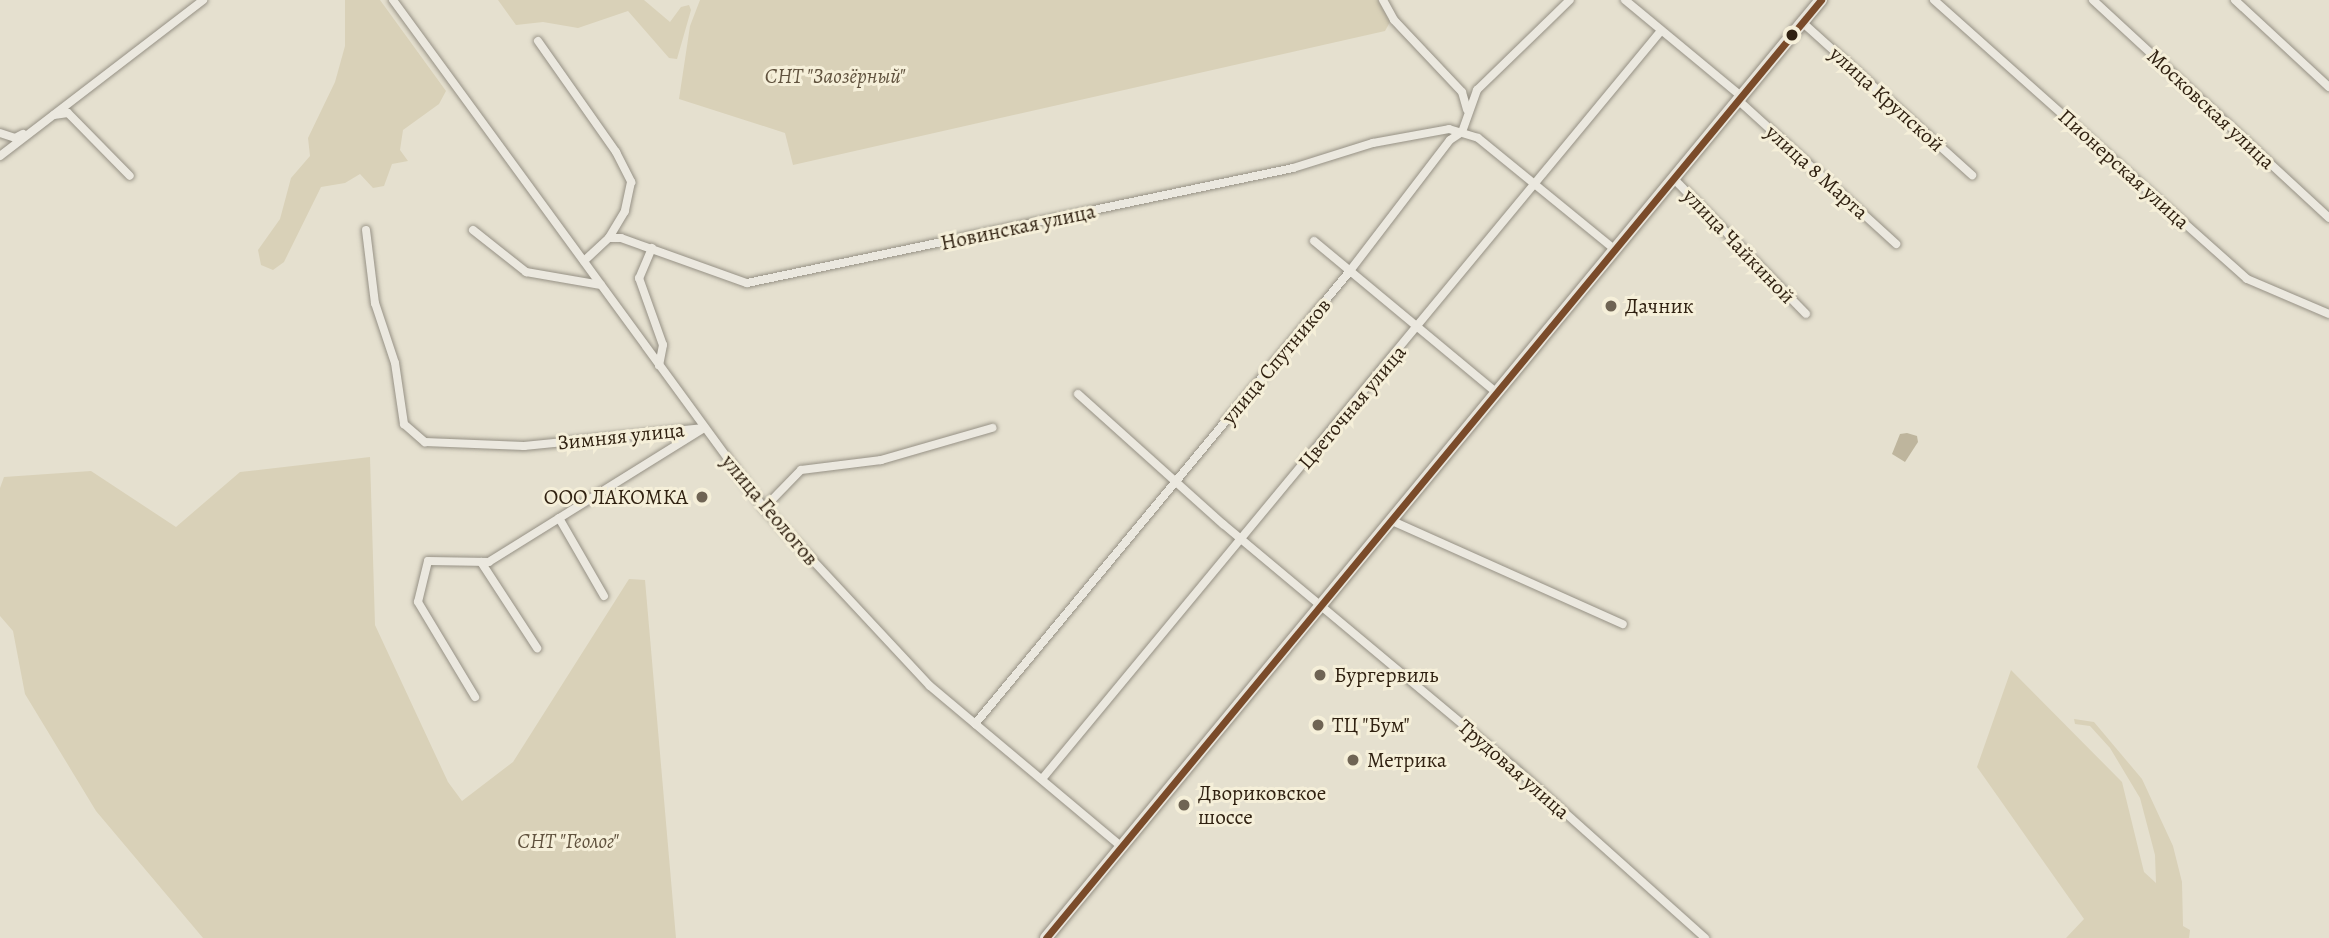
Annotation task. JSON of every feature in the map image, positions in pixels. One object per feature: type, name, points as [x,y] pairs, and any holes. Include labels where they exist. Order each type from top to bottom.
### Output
[{"type":"main road","points":[[1049,937],[1121,846],[1821,0]]},
{"type":"street","points":[[0,156],[203,0]]},
{"type":"street","name":"улица Геологов","points":[[393,0],[764,508],[930,686],[1121,846]]},
{"type":"street","points":[[1383,0],[1394,20],[1462,92],[1467,109]]},
{"type":"street","points":[[1570,0],[1476,90],[1467,109],[1462,132],[1479,138],[1614,248]]},
{"type":"street","name":"улица 8 Марта","points":[[1625,0],[1740,98],[1896,244]]},
{"type":"street","name":"Пионерская улица","points":[[1934,0],[2247,279],[2329,314]]},
{"type":"street","name":"Московская улица","points":[[2093,0],[2329,218]]},
{"type":"street","points":[[2235,0],[2329,87]]},
{"type":"street","name":"улица Крупской","points":[[1802,22],[1972,175]]},
{"type":"street","name":"Цветочная улица","points":[[1042,779],[1240,539],[1418,330],[1660,32]]},
{"type":"street","points":[[538,41],[616,152],[631,182],[625,211],[609,238],[584,261]]},
{"type":"street","points":[[0,133],[15,138],[53,115],[68,114],[130,176]]},
{"type":"street","name":"Новинская улица","points":[[609,238],[652,248],[747,283],[1293,168],[1421,131],[1462,132]]},
{"type":"street","name":"улица Спутников","points":[[975,724],[1349,272],[1450,140],[1462,132]]},
{"type":"street","name":"улица Чайкиной","points":[[1673,178],[1806,314]]},
{"type":"street","name":"Зимняя улица","points":[[366,229],[375,303],[395,363],[404,424],[425,442],[523,446],[704,428]]},
{"type":"street","points":[[473,230],[526,272],[601,285]]},
{"type":"street","points":[[1314,241],[1418,330],[1496,391]]},
{"type":"street","points":[[652,248],[639,278],[663,345],[659,366]]},
{"type":"street","name":"Трудовая улица","points":[[1078,394],[1240,539],[1515,768],[1705,938]]},
{"type":"street","name":"Зимняя улица","points":[[475,697],[418,602],[428,561],[489,562],[704,428]]},
{"type":"street","points":[[764,508],[801,470],[881,460],[992,428]]},
{"type":"street","points":[[559,518],[604,596]]},
{"type":"street","points":[[1390,520],[1623,624]]},
{"type":"street","points":[[481,562],[537,648]]},
{"type":"green space","points":[[345,0],[380,0],[446,91],[439,104],[403,130],[400,150],[408,161],[392,164],[384,186],[373,188],[360,174],[345,183],[321,187],[284,262],[273,270],[261,265],[258,250],[280,219],[291,178],[310,156],[308,138],[335,82],[345,46]]},
{"type":"green space","points":[[498,0],[644,0],[670,22],[681,7],[689,5],[691,10],[677,59],[669,58],[628,11],[578,28],[543,22],[516,25]]},
{"type":"green space","name":"СНТ \"Заозёрный\"","points":[[700,0],[1378,0],[1390,22],[1385,31],[793,165],[785,133],[679,99],[690,26]]},
{"type":"green space","name":"СНТ \"Геолог\"","points":[[370,457],[375,625],[448,782],[462,801],[513,762],[629,579],[645,580],[676,938],[203,938],[96,811],[25,694],[13,631],[0,616],[0,488],[4,477],[91,471],[176,527],[240,472]]},
{"type":"green space","points":[[2011,670],[2122,782],[2144,872],[2156,883],[2155,855],[2140,798],[2110,748],[2090,726],[2075,724],[2074,719],[2094,722],[2142,779],[2173,846],[2182,882],[2183,926],[2190,930],[2189,938],[2066,938],[2084,919],[1977,767]]},
{"type":"shaded area","points":[[1900,434],[1917,436],[1918,442],[1905,462],[1892,454]]},
{"type":"transit line","points":[[1046,938],[1821,0]]},
{"type":"place","name":"Дачник","points":[[1611,306]]},
{"type":"place","name":"ООО ЛАКОМКА","points":[[702,497]]},
{"type":"place","name":"Бургервиль","points":[[1320,675]]},
{"type":"place","name":"ТЦ \"Бум\"","points":[[1318,725]]},
{"type":"place","name":"Метрика","points":[[1353,760]]},
{"type":"place","name":"Двориковское шоссе","points":[[1184,805]]}]
